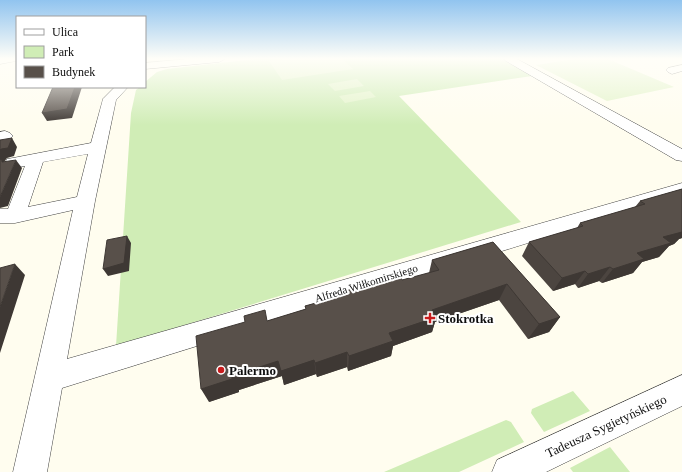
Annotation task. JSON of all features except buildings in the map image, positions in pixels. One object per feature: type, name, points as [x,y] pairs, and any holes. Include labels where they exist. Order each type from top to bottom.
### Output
[{"type":"street","points":[[550,81],[682,156]]},
{"type":"street","points":[[30,472],[98,147],[110,99],[121,88]]},
{"type":"street","points":[[13,163],[98,147]]},
{"type":"street","points":[[7,216],[36,159]]},
{"type":"street","name":"Alfreda Wiłkomirskiego","points":[[50,378],[682,189]]},
{"type":"street","points":[[7,216],[86,201]]},
{"type":"street","name":"Tadeusza Sygietyńskiego","points":[[509,472],[681,392]]},
{"type":"green space","points":[[146,81],[499,81],[399,96],[521,222],[116,346],[131,113],[136,90],[139,88],[146,88]]},
{"type":"green space","points":[[345,81],[359,81],[364,86],[335,91],[328,84]]},
{"type":"green space","points":[[568,81],[660,81],[674,87],[607,101]]},
{"type":"green space","points":[[370,91],[376,97],[345,103],[339,96]]},
{"type":"green space","points":[[573,391],[590,411],[544,432],[531,413],[532,409]]},
{"type":"green space","points":[[506,420],[511,422],[524,442],[459,472],[384,472]]},
{"type":"green space","points":[[610,447],[630,472],[573,472],[570,468]]},
{"type":"place","name":"Stokrotka","points":[[430,318]]},
{"type":"place","name":"Palermo","points":[[221,370]]}]
